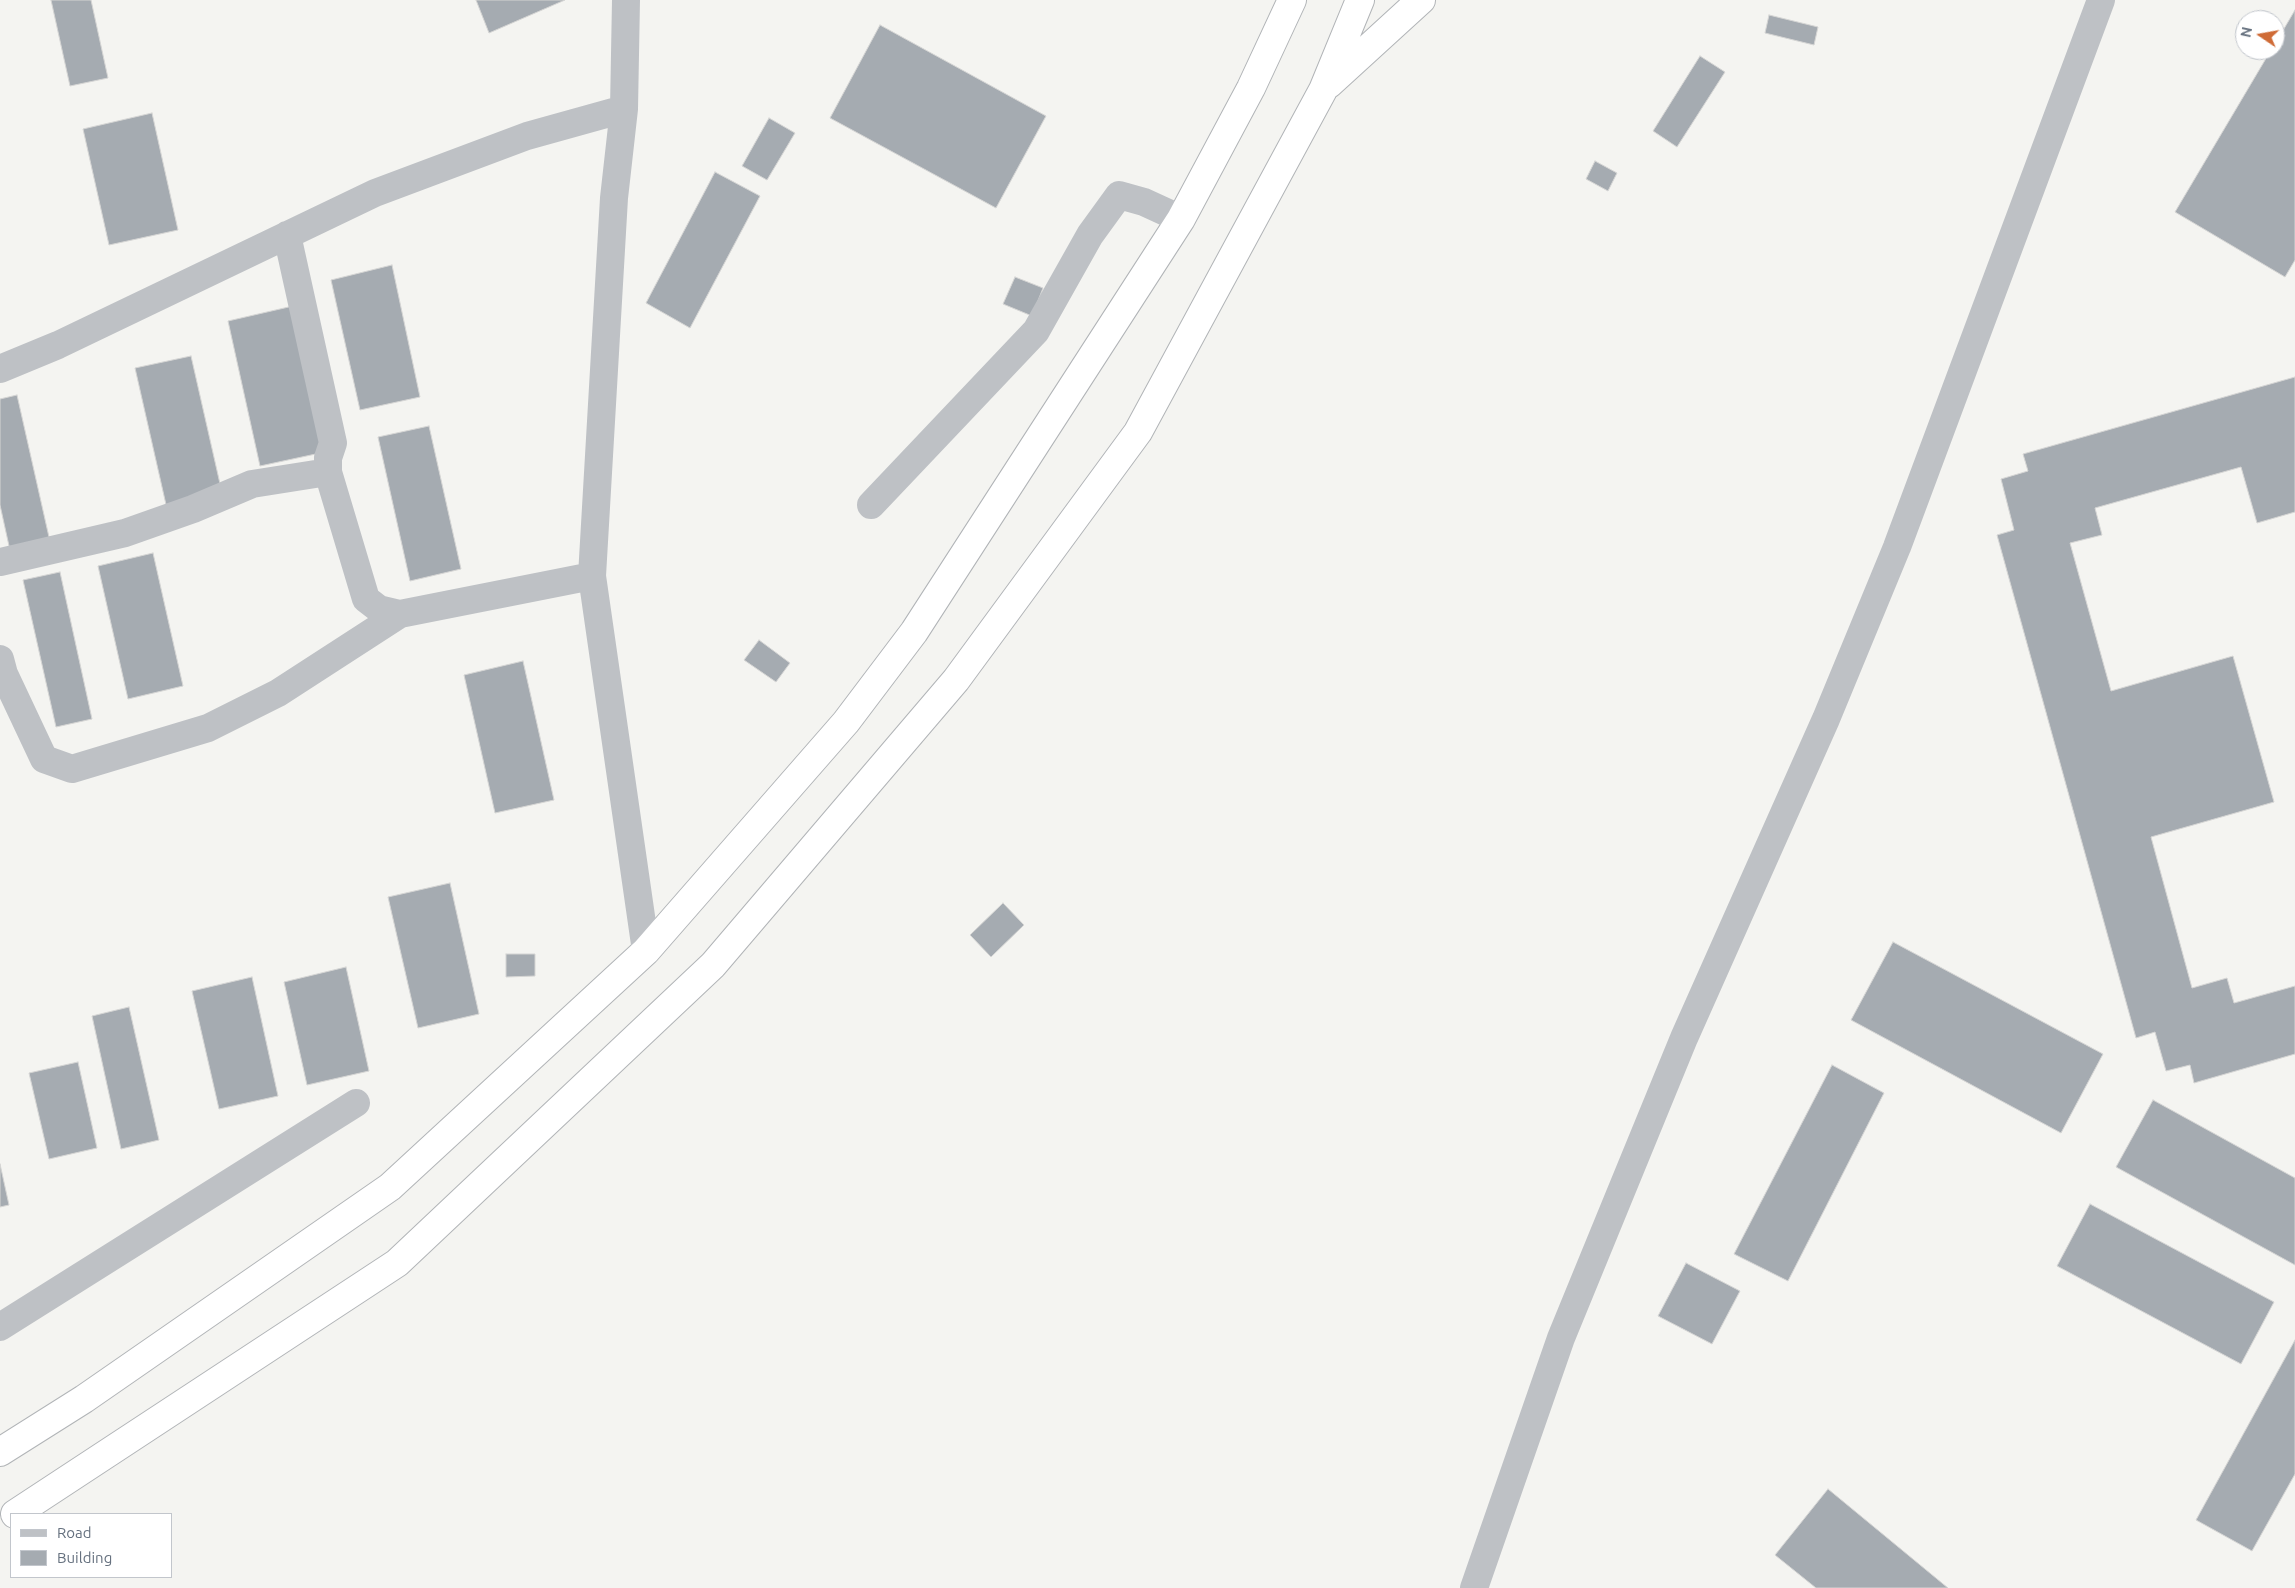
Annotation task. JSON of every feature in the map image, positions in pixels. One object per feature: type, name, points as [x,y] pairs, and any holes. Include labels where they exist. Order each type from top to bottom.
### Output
[{"type":"highway","points":[[0,1452],[84,1399],[390,1187],[646,951],[846,722],[914,632],[1181,219],[1251,88],[1292,0]]},
{"type":"highway","points":[[17,1513],[397,1263],[713,965],[956,680],[1138,432],[1323,90],[1360,0]]},
{"type":"highway","points":[[1323,90],[1421,0]]},
{"type":"street","points":[[626,0],[624,109],[614,198],[592,576],[646,951]]},
{"type":"street","points":[[1474,1588],[1561,1338],[1684,1038],[1826,720],[1897,547],[2101,0]]},
{"type":"street","points":[[0,369],[58,345],[375,193],[527,136],[624,109]]},
{"type":"street","points":[[871,505],[1036,331],[1090,235],[1119,195],[1144,202],[1181,219]]},
{"type":"street","points":[[286,236],[332,443],[328,458],[328,472],[366,598],[379,609],[400,614]]},
{"type":"street","points":[[0,562],[125,533],[193,509],[252,484],[328,472]]},
{"type":"street","points":[[0,659],[4,674],[44,759],[72,769],[208,728],[278,693],[400,614],[592,576]]},
{"type":"street","points":[[0,1327],[356,1103]]},
{"type":"building","points":[[51,0],[91,0],[108,78],[70,86]]},
{"type":"building","points":[[476,0],[565,0],[489,33]]},
{"type":"building","points":[[2295,10],[2295,260],[2285,277],[2175,212],[2265,60],[2285,60],[2285,27]]},
{"type":"building","points":[[1769,15],[1818,27],[1814,45],[1765,33]]},
{"type":"building","points":[[880,25],[1046,116],[996,208],[830,118]]},
{"type":"building","points":[[1700,56],[1725,72],[1677,147],[1653,131]]},
{"type":"building","points":[[152,113],[178,230],[109,245],[83,129]]},
{"type":"building","points":[[769,118],[795,133],[767,180],[742,166]]},
{"type":"building","points":[[1595,161],[1617,173],[1608,191],[1586,179]]},
{"type":"building","points":[[715,172],[760,196],[690,328],[646,303]]},
{"type":"building","points":[[392,265],[420,397],[360,410],[331,280]]},
{"type":"building","points":[[1015,277],[1043,288],[1032,316],[1003,304]]},
{"type":"building","points":[[293,306],[325,452],[260,466],[228,321]]},
{"type":"building","points":[[191,356],[223,497],[167,509],[135,368]]},
{"type":"building","points":[[2295,377],[2295,512],[2257,523],[2241,467],[2095,508],[2102,535],[2070,543],[2111,691],[2233,656],[2274,802],[2151,837],[2192,988],[2227,978],[2234,1003],[2295,986],[2295,1054],[2194,1083],[2190,1065],[2166,1071],[2155,1032],[2136,1038],[1997,535],[2014,530],[2001,479],[2028,471],[2023,454]]},
{"type":"building","points":[[17,395],[51,546],[11,555],[0,505],[0,399]]},
{"type":"building","points":[[429,426],[461,569],[410,581],[378,437]]},
{"type":"building","points":[[153,553],[183,686],[128,699],[98,566]]},
{"type":"building","points":[[60,572],[92,719],[56,727],[23,580]]},
{"type":"building","points":[[759,640],[790,663],[776,682],[744,660]]},
{"type":"building","points":[[523,661],[554,800],[495,813],[464,675]]},
{"type":"building","points":[[450,883],[479,1014],[418,1028],[388,897]]},
{"type":"building","points":[[1003,903],[1024,925],[991,957],[970,935]]},
{"type":"building","points":[[1893,942],[2103,1054],[2061,1133],[1851,1020]]},
{"type":"building","points":[[506,954],[535,954],[535,976],[506,977]]},
{"type":"building","points":[[346,967],[369,1071],[307,1085],[284,982]]},
{"type":"building","points":[[252,977],[278,1096],[219,1109],[192,991]]},
{"type":"building","points":[[129,1007],[159,1140],[121,1149],[92,1016]]},
{"type":"building","points":[[78,1062],[97,1148],[49,1159],[29,1073]]},
{"type":"building","points":[[1832,1065],[1884,1093],[1788,1281],[1734,1254]]},
{"type":"building","points":[[2153,1100],[2295,1178],[2295,1265],[2116,1167]]},
{"type":"building","points":[[0,1164],[9,1205],[0,1207]]},
{"type":"building","points":[[2090,1204],[2274,1302],[2241,1364],[2057,1266]]},
{"type":"building","points":[[1686,1263],[1740,1291],[1712,1344],[1658,1316]]},
{"type":"building","points":[[2295,1340],[2295,1474],[2252,1551],[2196,1520]]},
{"type":"building","points":[[1828,1489],[1948,1588],[1816,1588],[1775,1555]]}]
